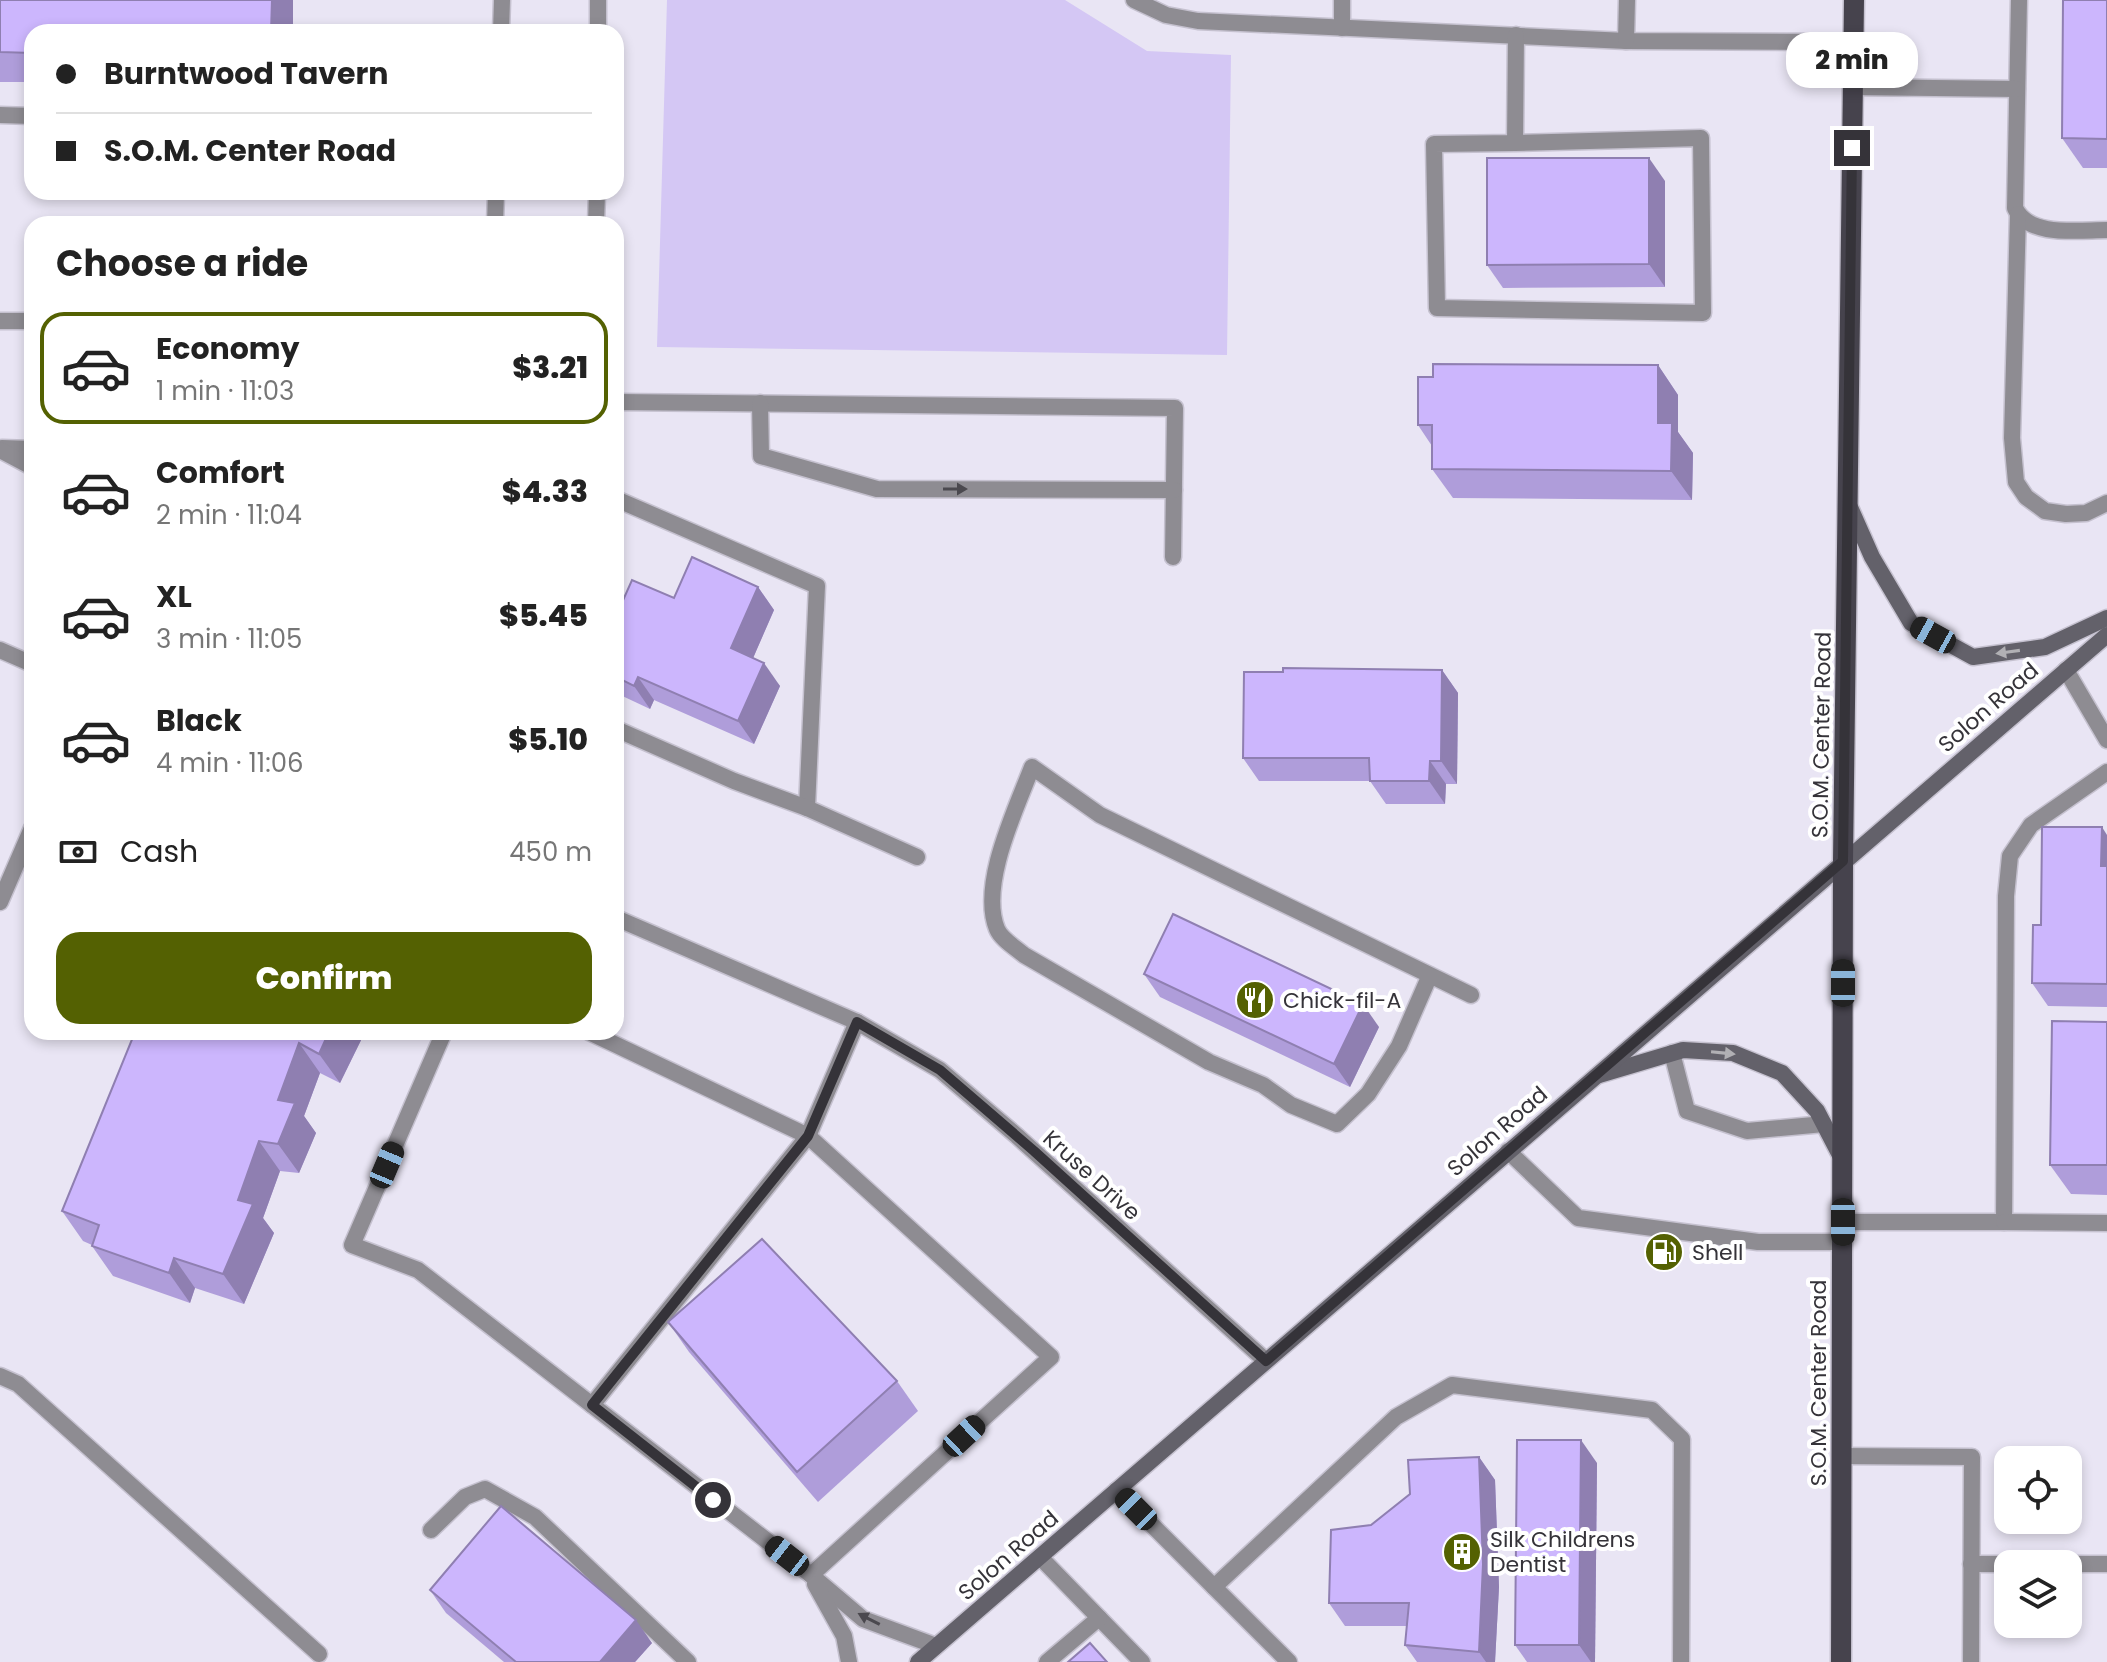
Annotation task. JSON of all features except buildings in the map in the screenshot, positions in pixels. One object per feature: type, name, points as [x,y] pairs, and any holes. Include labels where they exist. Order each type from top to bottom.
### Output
[{"type":"main road","name":"S.O.M. Center Road","points":[[1841,1662],[1843,861],[1854,0]]},
{"type":"street","points":[[501,24],[502,0]]},
{"type":"street","points":[[598,0],[598,24]]},
{"type":"street","points":[[1134,0],[1166,15],[1198,21],[1626,41],[1854,42]]},
{"type":"street","points":[[1342,0],[1342,28]]},
{"type":"street","points":[[1626,41],[1627,0]]},
{"type":"street","points":[[2019,0],[2015,208],[2029,224],[2046,228],[2107,230]]},
{"type":"street","points":[[1515,143],[1516,35]]},
{"type":"street","points":[[1852,87],[2017,89]]},
{"type":"street","points":[[0,115],[24,116]]},
{"type":"street","points":[[1701,138],[1703,313],[1437,308],[1434,144],[1515,143],[1701,138]]},
{"type":"street","points":[[2018,214],[2012,438],[2016,482],[2026,497],[2045,511],[2086,513],[2107,503]]},
{"type":"street","points":[[0,321],[24,321]]},
{"type":"street","points":[[624,402],[1175,408],[1173,557]]},
{"type":"street","points":[[760,403],[761,456],[877,489],[1174,490]]},
{"type":"street","points":[[0,449],[24,449]]},
{"type":"street","points":[[0,449],[24,462]]},
{"type":"street","points":[[624,502],[817,586],[807,808]]},
{"type":"street","points":[[1849,505],[1872,557],[1911,623],[1973,657],[2045,647],[2107,618]]},
{"type":"street","name":"Solon Road","points":[[920,1661],[2107,635]]},
{"type":"street","points":[[0,650],[24,660]]},
{"type":"street","points":[[2066,670],[2107,740]]},
{"type":"street","points":[[624,733],[917,857]]},
{"type":"street","points":[[1430,975],[1399,1046],[1368,1094],[1337,1124],[1291,1105],[1263,1085],[1209,1062],[1024,955],[997,931],[991,900],[1001,850],[1032,767],[1100,815],[1430,975],[1471,995]]},
{"type":"street","points":[[2004,1222],[2006,896],[2010,856],[2031,825],[2107,772]]},
{"type":"street","points":[[0,902],[24,846]]},
{"type":"street","name":"Kruse Drive","points":[[624,921],[857,1022],[940,1070],[1266,1361]]},
{"type":"street","points":[[592,1405],[808,1136],[857,1022]]},
{"type":"street","points":[[441,1040],[352,1245],[418,1270],[811,1575],[863,1619],[936,1646]]},
{"type":"street","points":[[606,1040],[808,1136],[1051,1357],[811,1575]]},
{"type":"street","points":[[1593,1077],[1683,1050],[1733,1053],[1782,1073],[1817,1111],[1843,1161]]},
{"type":"street","points":[[1672,1053],[1687,1111],[1747,1131],[1824,1124]]},
{"type":"street","points":[[1508,1151],[1578,1218],[1758,1242],[1843,1232],[2004,1222],[2107,1223]]},
{"type":"street","points":[[0,1376],[18,1384],[319,1654]]},
{"type":"street","points":[[1214,1587],[1396,1417],[1452,1385],[1652,1410],[1682,1439],[1681,1662]]},
{"type":"street","points":[[1842,1456],[1972,1457],[1971,1662]]},
{"type":"street","points":[[431,1530],[465,1497],[485,1489],[535,1517],[688,1662]]},
{"type":"street","points":[[1117,1490],[1289,1662]]},
{"type":"street","points":[[1040,1557],[1142,1662]]},
{"type":"street","points":[[1971,1564],[1994,1564]]},
{"type":"street","points":[[2082,1564],[2107,1564]]},
{"type":"street","points":[[811,1575],[844,1636],[849,1662]]},
{"type":"street","points":[[1047,1662],[1099,1618]]},
{"type":"shaded area","points":[[667,0],[1065,0],[1147,51],[1231,55],[1227,355],[657,347]]},
{"type":"place","name":"Chick-fil-A","points":[[1255,1000]]},
{"type":"place","name":"Shell","points":[[1664,1252]]},
{"type":"place","name":"Silk Childrens Dentist","points":[[1462,1552]]},
{"type":"route","points":[[713,1500],[592,1405],[808,1136],[857,1022],[940,1070],[1266,1361],[1843,861],[1852,148]]}]
